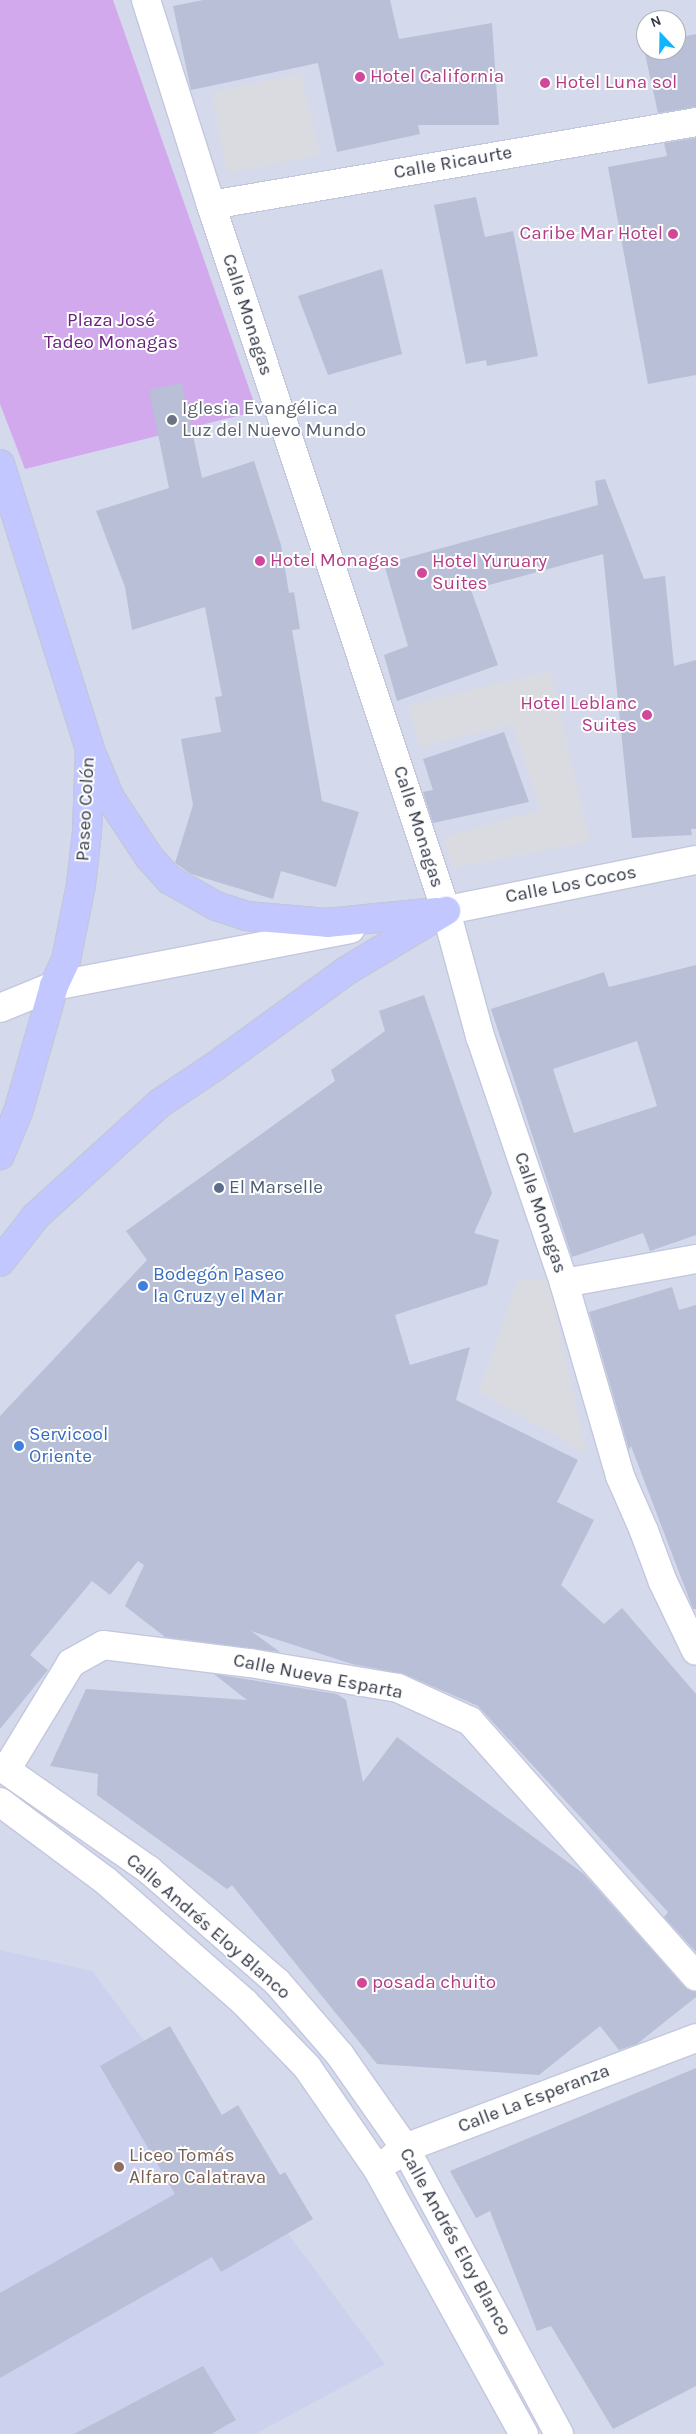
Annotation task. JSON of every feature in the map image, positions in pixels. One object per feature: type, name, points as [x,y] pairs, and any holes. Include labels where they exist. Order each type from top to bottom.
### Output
[{"type":"street","name":"Calle Monagas","points":[[146,0],[211,205],[446,911],[480,1036],[564,1283],[620,1476],[644,1531],[663,1582],[696,1651]]},
{"type":"street","name":"Calle Ricaurte","points":[[211,205],[696,122]]},
{"type":"street","name":"Paseo Colón","points":[[0,464],[90,749],[87,832],[80,885],[66,960],[54,986],[18,1112],[0,1156]]},
{"type":"street","points":[[90,749],[110,798],[149,857],[170,880],[216,906],[246,916],[327,923],[446,911]]},
{"type":"street","name":"Calle Los Cocos","points":[[0,1008],[54,986],[446,911],[696,860]]},
{"type":"street","points":[[0,1262],[36,1216],[160,1103],[214,1067],[346,971],[446,911]]},
{"type":"street","points":[[564,1283],[696,1259]]},
{"type":"street","name":"Calle Nueva Esparta","points":[[3,1768],[72,1663],[103,1645],[250,1663],[398,1688],[470,1721],[696,1976]]},
{"type":"street","name":"Calle Andrés Eloy Blanco","points":[[3,1768],[149,1870],[277,1982],[340,2055],[405,2148],[559,2434]]},
{"type":"street","name":"Calle Andrés Eloy Blanco","points":[[0,1802],[106,1881],[244,2002],[307,2067],[378,2170],[524,2434]]},
{"type":"street","name":"Calle La Esperanza","points":[[378,2170],[405,2148],[696,2038]]},
{"type":"shaded area","points":[[0,0],[696,0],[696,2434],[0,2434]]},
{"type":"shaded area","points":[[301,73],[320,155],[227,174],[212,93]]},
{"type":"shaded area","points":[[550,671],[590,842],[452,868],[444,837],[540,810],[513,724],[420,747],[408,705]]},
{"type":"shaded area","points":[[518,1279],[548,1280],[587,1454],[479,1392]]},
{"type":"shaded area","name":"Liceo Tomás Alfaro Calatrava","points":[[0,1950],[92,1971],[385,2364],[255,2434],[0,2434]]},
{"type":"green space","name":"Plaza José Tadeo Monagas","points":[[0,0],[113,0],[257,411],[25,469],[0,404]]},
{"type":"building","points":[[203,0],[390,0],[399,39],[492,23],[499,125],[418,125],[420,134],[337,152],[318,63],[191,90],[173,6]]},
{"type":"building","points":[[696,34],[696,107],[658,113],[646,60],[686,60],[686,36]]},
{"type":"building","points":[[696,138],[696,375],[648,384],[608,167],[667,156],[664,143]]},
{"type":"building","points":[[476,197],[485,237],[513,231],[538,356],[487,366],[486,360],[466,364],[434,205]]},
{"type":"building","points":[[382,269],[402,354],[328,375],[298,296]]},
{"type":"building","points":[[182,383],[202,478],[254,461],[281,545],[289,593],[294,592],[300,629],[292,630],[322,801],[359,812],[336,887],[281,871],[273,899],[191,874],[175,863],[193,805],[181,739],[221,732],[215,697],[222,696],[205,607],[132,630],[125,587],[96,511],[169,488],[149,390]]},
{"type":"building","points":[[605,479],[644,579],[665,576],[674,666],[696,660],[696,829],[691,829],[692,835],[632,838],[603,554],[471,590],[498,665],[397,701],[384,655],[408,646],[384,564],[598,505],[595,481]]},
{"type":"building","points":[[504,732],[529,802],[433,823],[423,792],[433,790],[423,759]]},
{"type":"building","points":[[696,965],[696,1235],[650,1251],[643,1233],[572,1257],[491,1009],[604,972],[609,987]],"holes":[[[637,1041],[657,1106],[574,1133],[553,1069]]]},
{"type":"building","points":[[424,995],[492,1193],[474,1233],[499,1240],[487,1285],[395,1315],[410,1365],[470,1347],[456,1400],[578,1460],[557,1502],[594,1520],[561,1585],[604,1624],[622,1608],[696,1694],[696,1952],[664,1917],[668,1912],[478,1706],[404,1674],[352,1664],[251,1631],[280,1652],[165,1637],[125,1606],[144,1565],[138,1561],[110,1595],[92,1581],[30,1655],[48,1670],[0,1729],[0,1416],[147,1260],[126,1231],[335,1081],[331,1070],[385,1031],[379,1011]]},
{"type":"building","points":[[672,1287],[679,1310],[696,1305],[696,1609],[693,1609],[631,1446],[629,1450],[589,1312]]},
{"type":"building","points":[[214,1674],[337,1694],[346,1700],[363,1782],[397,1737],[584,1874],[684,1986],[696,1991],[696,1997],[637,2044],[619,2050],[600,2026],[539,2075],[377,2064],[232,1885],[227,1889],[97,1795],[98,1774],[50,1766],[86,1689],[247,1700]]},
{"type":"building","points":[[170,2026],[222,2115],[238,2105],[280,2175],[285,2172],[313,2219],[221,2272],[212,2257],[0,2378],[0,2293],[175,2194],[100,2066]]},
{"type":"building","points":[[696,2068],[696,2386],[613,2429],[551,2326],[537,2331],[490,2211],[476,2218],[450,2171]]},
{"type":"building","points":[[203,2366],[236,2420],[211,2434],[74,2434]]},
{"type":"place","name":"Hotel California","points":[[360,77]]},
{"type":"place","name":"Hotel Luna sol","points":[[545,83]]},
{"type":"place","name":"Caribe Mar Hotel","points":[[673,234]]},
{"type":"place","name":"Iglesia Evangélica Luz del Nuevo Mundo","points":[[172,420]]},
{"type":"place","name":"Hotel Monagas","points":[[260,561]]},
{"type":"place","name":"Hotel Yuruary Suites","points":[[422,573]]},
{"type":"place","name":"Hotel Leblanc Suites","points":[[647,715]]},
{"type":"place","name":"El Marselle","points":[[219,1188]]},
{"type":"place","name":"Bodegón Paseo la Cruz y el Mar","points":[[143,1286]]},
{"type":"place","name":"Servicool Oriente","points":[[19,1446]]},
{"type":"place","name":"posada chuito","points":[[362,1983]]},
{"type":"place","name":"Liceo Tomás Alfaro Calatrava","points":[[119,2167]]}]
